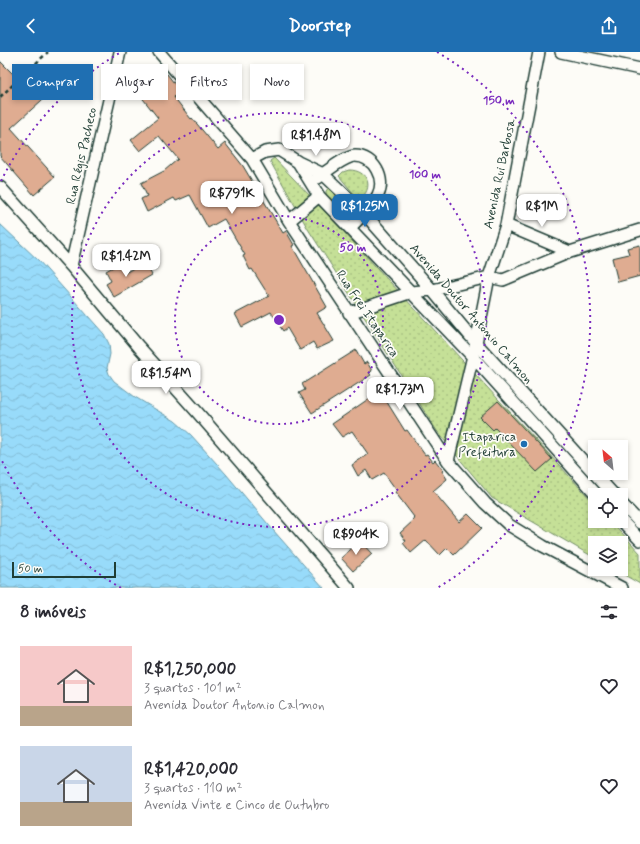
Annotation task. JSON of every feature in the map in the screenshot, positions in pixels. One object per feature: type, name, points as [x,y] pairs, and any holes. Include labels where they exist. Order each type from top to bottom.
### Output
[{"type":"street","name":"Rua Régis Pacheco","points":[[71,266],[120,52]]},
{"type":"street","name":"Rua Frei Itaparica","points":[[159,52],[252,159],[289,221],[448,461],[485,503],[509,525],[543,546],[622,588]]},
{"type":"street","name":"Avenida Rui Barbosa","points":[[448,461],[473,357],[489,277],[506,225],[539,52]]},
{"type":"street","points":[[561,52],[640,69]]},
{"type":"street","name":"Avenida Doutor Antonio Calmon","points":[[252,159],[265,152],[279,150],[298,162],[323,174],[364,213],[432,290],[476,343],[608,488]]},
{"type":"street","points":[[311,184],[323,174],[351,157],[361,157],[371,163],[378,171],[380,176],[380,189],[378,195],[350,228]]},
{"type":"street","name":"Avenida Doutor Antonio Calmon","points":[[298,162],[319,196],[473,357],[591,488]]},
{"type":"street","points":[[0,187],[71,266],[139,348],[198,413],[349,588]]},
{"type":"street","points":[[289,221],[319,196]]},
{"type":"street","points":[[506,225],[570,252]]},
{"type":"street","points":[[349,313],[412,292],[432,290],[489,277],[503,280],[570,252],[640,230]]},
{"type":"street","points":[[600,488],[603,483]]},
{"type":"street","points":[[628,510],[640,523]]},
{"type":"street","points":[[628,527],[640,540]]},
{"type":"path","points":[[0,97],[48,52]]},
{"type":"green space","points":[[274,158],[329,216],[588,496],[588,528],[617,528],[625,536],[588,536],[588,554],[492,498],[437,431],[308,229],[270,161]]},
{"type":"green space","points":[[349,170],[361,173],[367,180],[367,190],[359,200],[339,176],[343,172]]},
{"type":"green space","points":[[329,187],[348,204],[348,208],[346,210],[341,210],[326,194]]},
{"type":"green space","points":[[628,540],[640,553],[640,584],[626,576],[628,576]]},
{"type":"water","points":[[0,224],[39,261],[104,334],[109,344],[110,354],[107,368],[114,381],[135,397],[175,421],[191,435],[324,588],[0,588]]},
{"type":"building","points":[[0,61],[12,73],[12,100],[42,100],[11,128],[55,177],[34,195],[0,156]]},
{"type":"building","points":[[168,75],[176,86],[176,96],[174,97],[176,100],[218,149],[225,143],[243,166],[283,233],[286,231],[294,245],[292,246],[327,307],[317,313],[334,341],[317,349],[313,342],[300,350],[287,328],[283,331],[271,312],[242,327],[235,314],[269,296],[252,269],[250,270],[243,256],[245,255],[224,219],[208,228],[190,195],[176,201],[174,198],[147,212],[141,199],[147,196],[141,183],[164,171],[178,159],[159,136],[140,151],[131,140],[158,118],[144,100],[168,100]]},
{"type":"building","points":[[640,245],[640,276],[618,282],[612,258],[629,254],[627,248]]},
{"type":"building","points":[[144,262],[152,275],[114,297],[106,284],[111,281],[106,271],[120,263],[125,273]]},
{"type":"building","points":[[356,350],[364,364],[367,362],[372,371],[369,373],[371,375],[312,413],[299,393],[305,390],[302,384]]},
{"type":"building","points":[[380,391],[405,431],[407,430],[425,455],[427,454],[433,462],[435,460],[443,470],[442,471],[447,479],[433,491],[459,522],[468,514],[482,528],[454,555],[447,548],[440,555],[426,540],[411,553],[403,543],[406,541],[400,533],[414,520],[414,517],[395,492],[397,491],[384,473],[372,480],[366,470],[358,476],[352,465],[368,454],[352,431],[342,437],[332,424]]},
{"type":"building","name":"Itaparica Prefeitura","points":[[498,401],[552,459],[537,472],[495,428],[493,430],[480,417]]},
{"type":"building","points":[[360,541],[372,554],[353,571],[341,558]]},
{"type":"place","name":"Itaparica Prefeitura","points":[[524,444]]}]
